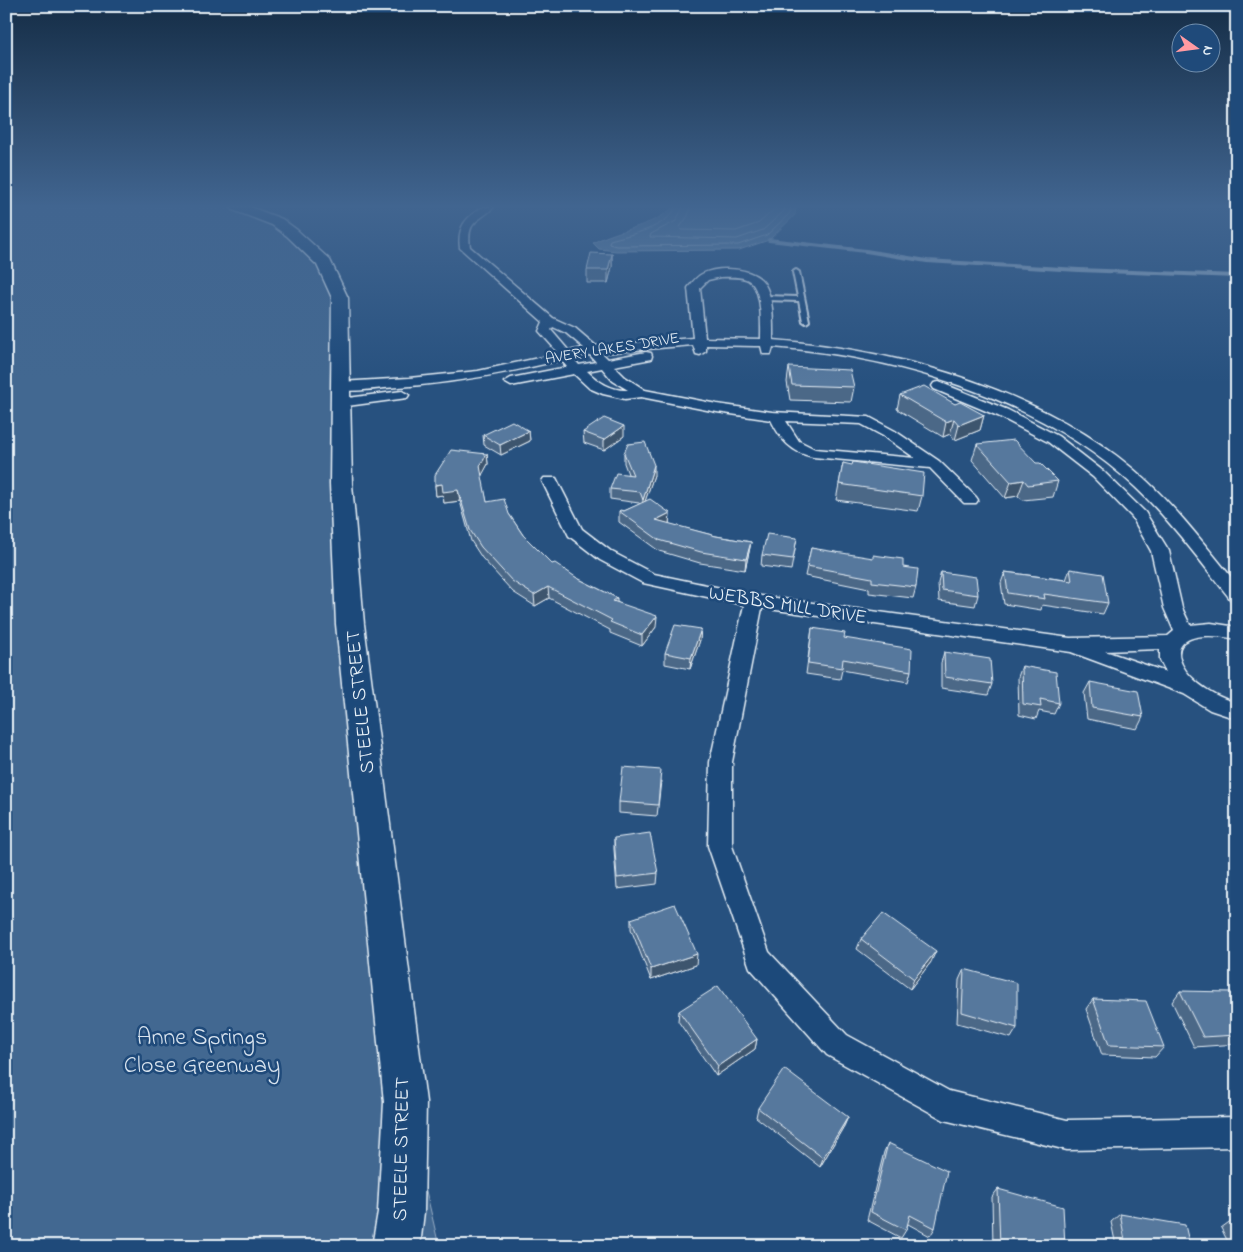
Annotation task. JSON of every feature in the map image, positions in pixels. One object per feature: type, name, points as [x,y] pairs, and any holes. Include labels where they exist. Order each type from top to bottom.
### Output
[{"type":"street","name":"STEELE STREET","points":[[325,265],[340,298],[341,484],[350,624],[405,1102],[401,1212],[396,1246]]},
{"type":"street","points":[[485,265],[549,321],[566,326],[594,350],[604,364],[620,379],[641,393]]},
{"type":"street","points":[[699,346],[694,288],[701,278],[716,274],[752,277],[758,283],[765,298],[767,346],[885,358],[1053,421],[1124,470],[1160,501],[1237,596]]},
{"type":"street","points":[[549,321],[545,331],[561,348],[564,356],[594,386],[625,394],[641,393],[717,408],[776,416],[864,420],[890,434],[934,464],[970,500]]},
{"type":"street","name":"AVERY LAKES DRIVE","points":[[340,395],[380,385],[478,375],[594,350],[699,346],[767,346]]},
{"type":"street","name":"AVERY LAKES DRIVE","points":[[340,395],[494,385],[699,346]]},
{"type":"street","points":[[948,383],[1053,439],[1098,474],[1139,515],[1160,551],[1173,608],[1179,638],[1170,648],[1170,660],[1177,674],[1190,688],[1208,700],[1237,711]]},
{"type":"street","points":[[776,416],[790,442],[802,450],[814,453],[934,464]]},
{"type":"street","name":"WEBBS MILL DRIVE","points":[[550,481],[575,532],[606,556],[649,578],[754,601],[1070,645],[1179,638],[1204,629],[1237,633]]},
{"type":"street","points":[[754,601],[721,762],[720,846],[759,959],[837,1046],[944,1105],[1067,1135],[1237,1132]]},
{"type":"street","name":"WEBBS MILL DRIVE","points":[[1070,645],[1190,688]]},
{"type":"lane","points":[[796,272],[806,321]]},
{"type":"lane","points":[[765,298],[801,299]]},
{"type":"green space","name":"Anne Springs Close Greenway","points":[[6,265],[325,265],[340,298],[340,397],[405,1102],[439,1246],[6,1246]]},
{"type":"building","points":[[588,265],[609,265],[608,270],[587,270]]},
{"type":"building","points":[[789,367],[850,370],[854,387],[792,385]]},
{"type":"building","points":[[924,386],[955,404],[960,402],[984,415],[959,425],[954,419],[946,422],[900,395]]},
{"type":"building","points":[[604,418],[624,426],[604,440],[583,432]]},
{"type":"building","points":[[512,421],[529,431],[500,445],[483,435]]},
{"type":"building","points":[[1014,440],[1036,463],[1040,463],[1058,481],[1028,485],[1024,480],[1011,482],[977,444]]},
{"type":"building","points":[[645,442],[654,465],[643,500],[640,492],[610,489],[616,473],[633,475],[624,453],[628,444]]},
{"type":"building","points":[[451,450],[487,454],[480,466],[487,502],[504,499],[509,514],[523,535],[552,564],[555,563],[577,578],[617,598],[613,601],[657,616],[642,635],[610,622],[612,620],[548,587],[534,595],[512,581],[481,547],[470,530],[458,490],[443,492],[442,484],[435,485],[435,475]]},
{"type":"building","points":[[853,462],[924,473],[922,496],[839,484],[843,463],[852,465]]},
{"type":"building","points":[[650,499],[670,513],[656,520],[716,536],[751,542],[746,559],[701,552],[659,540],[619,511],[624,511]]},
{"type":"building","points":[[767,534],[797,538],[793,559],[762,555]]},
{"type":"building","points":[[811,548],[873,558],[873,555],[903,559],[903,567],[918,569],[916,587],[872,582],[872,578],[807,566]]},
{"type":"building","points":[[1070,569],[1103,574],[1108,603],[1044,594],[1045,599],[1008,593],[1005,572],[1072,581]]},
{"type":"building","points":[[941,572],[976,577],[978,595],[942,590]]},
{"type":"building","points":[[675,625],[701,629],[691,658],[665,653]]},
{"type":"building","points":[[812,628],[845,633],[844,638],[912,649],[911,671],[843,659],[842,668],[808,663]]},
{"type":"building","points":[[944,652],[990,659],[992,684],[945,677]]},
{"type":"building","points":[[1022,666],[1056,672],[1059,703],[1040,699],[1041,707],[1023,704]]},
{"type":"building","points":[[1090,682],[1138,691],[1143,717],[1092,708]]},
{"type":"building","points":[[623,767],[661,770],[658,805],[619,802]]},
{"type":"building","points":[[650,833],[658,873],[617,878],[614,838]]},
{"type":"building","points":[[675,904],[697,954],[651,969],[631,919]]},
{"type":"building","points":[[883,913],[936,951],[914,979],[861,939]]},
{"type":"building","points":[[964,969],[1017,983],[1017,1028],[962,1012]]},
{"type":"building","points":[[718,986],[757,1039],[718,1066],[679,1011]]},
{"type":"building","points":[[1180,991],[1231,992],[1237,1003],[1237,1035],[1203,1037]]},
{"type":"building","points":[[1093,999],[1146,1001],[1164,1047],[1109,1045]]},
{"type":"building","points":[[784,1069],[848,1117],[823,1158],[758,1108]]},
{"type":"building","points":[[888,1143],[947,1171],[935,1228],[910,1215],[906,1230],[871,1212]]},
{"type":"building","points":[[998,1189],[1063,1207],[1065,1246],[1000,1246]]},
{"type":"building","points":[[1120,1214],[1185,1225],[1190,1246],[1126,1246]]},
{"type":"building","points":[[1232,1220],[1237,1220],[1237,1230]]},
{"type":"waterway","points":[[1002,265],[1237,276]]}]
